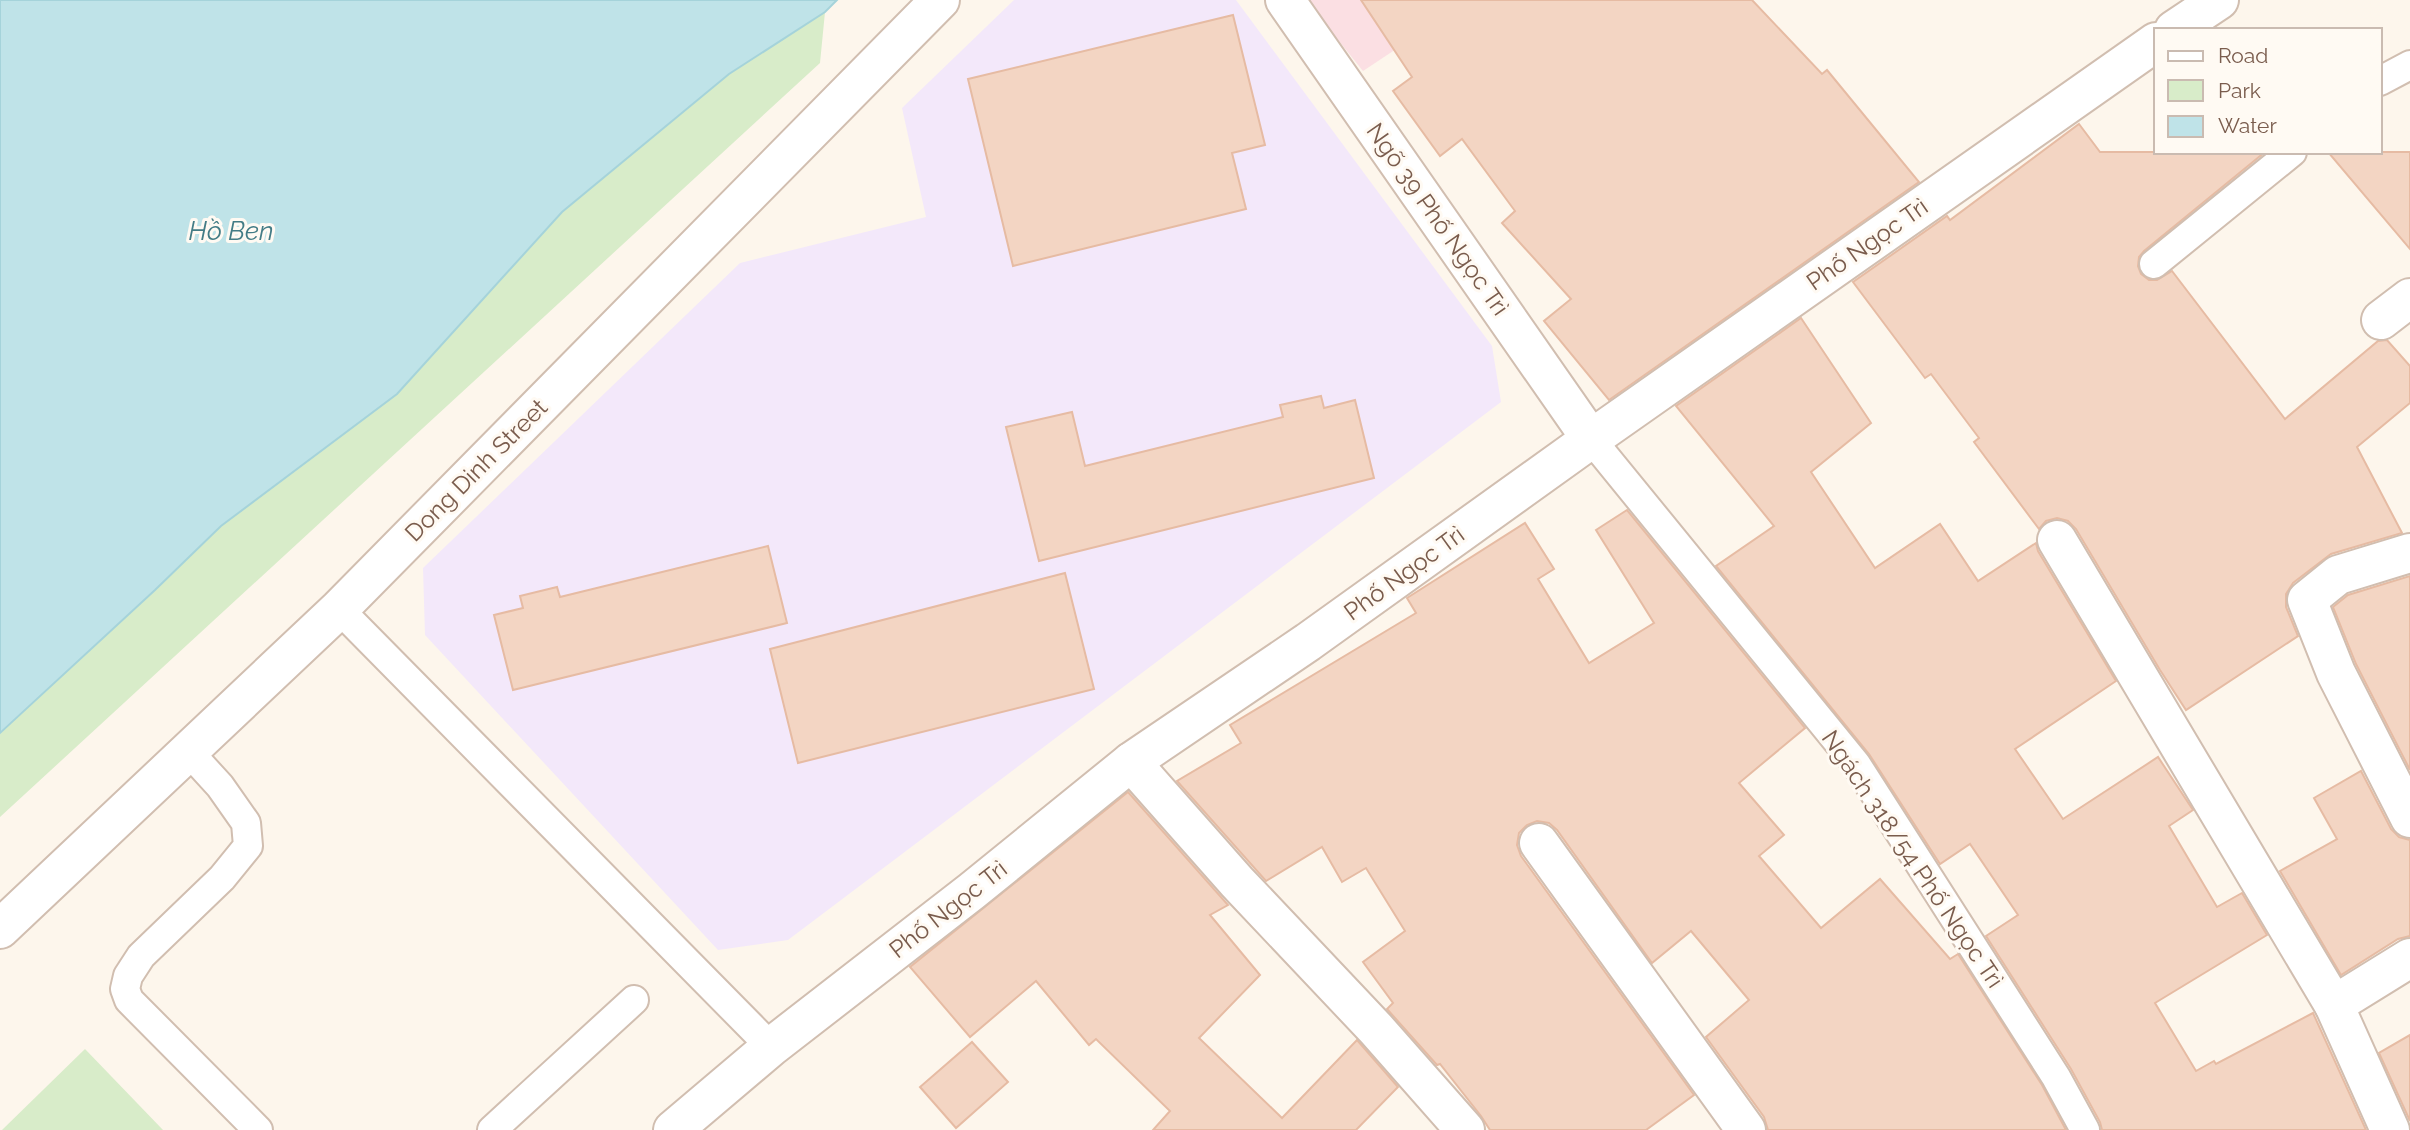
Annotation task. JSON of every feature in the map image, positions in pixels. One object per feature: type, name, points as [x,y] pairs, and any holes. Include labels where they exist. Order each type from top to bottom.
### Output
[{"type":"street","name":"Dong Dinh Street","points":[[0,929],[339,609],[940,0]]},
{"type":"street","name":"Ngõ 39 Phố Ngọc Trì","points":[[1285,0],[1591,439]]},
{"type":"street","points":[[2177,28],[2219,0]]},
{"type":"street","name":"Phố Ngọc Trì","points":[[673,1130],[771,1047],[972,891],[1131,762],[1308,642],[1591,439],[2154,43]]},
{"type":"street","points":[[2057,540],[2334,1005],[2390,1130]]},
{"type":"street","points":[[2410,553],[2338,575],[2307,600],[2336,673],[2410,818]]},
{"type":"street","points":[[1131,762],[1237,882],[1376,1029],[1465,1130]]},
{"type":"street","points":[[1539,843],[1746,1130]]},
{"type":"street","points":[[2334,1005],[2410,958]]},
{"type":"lane","points":[[2382,80],[2410,65]]},
{"type":"lane","points":[[2154,264],[2290,154]]},
{"type":"lane","name":"Ngách 318/54 Phố Ngọc Trì","points":[[1591,439],[1856,764],[2056,1077],[2085,1130]]},
{"type":"lane","points":[[339,609],[771,1047]]},
{"type":"lane","points":[[188,751],[220,786],[246,823],[248,846],[222,878],[141,956],[128,976],[125,989],[130,1000],[258,1130]]},
{"type":"lane","points":[[492,1130],[634,1000]]},
{"type":"shaded area","points":[[1014,0],[1236,0],[1492,346],[1501,402],[788,940],[718,950],[425,635],[423,568],[740,263],[926,217],[902,108]]},
{"type":"shaded area","points":[[1306,0],[1470,0],[1363,71]]},
{"type":"green space","points":[[825,12],[820,63],[0,817],[0,733],[221,526],[397,394],[562,212],[729,74]]},
{"type":"green space","points":[[85,1049],[163,1130],[2,1130]]},
{"type":"water","name":"Hồ Ben","points":[[0,0],[837,0],[825,12],[729,74],[562,212],[397,394],[221,526],[0,733]]},
{"type":"building","points":[[1361,0],[1752,0],[1822,74],[1827,70],[1919,182],[1609,400],[1544,321],[1571,299],[1502,223],[1515,211],[1462,139],[1440,156],[1393,91],[1412,77]]},
{"type":"building","points":[[1233,15],[1265,145],[1232,153],[1246,209],[1013,266],[968,79]]},
{"type":"building","points":[[2079,124],[2100,152],[2263,154],[2144,251],[2139,257],[2138,266],[2141,274],[2149,280],[2157,280],[2172,271],[2285,419],[2378,341],[2387,340],[2410,366],[2410,403],[2357,447],[2402,533],[2331,554],[2293,583],[2286,594],[2286,607],[2298,636],[2186,710],[2076,529],[2068,521],[2057,518],[2046,521],[2039,529],[1974,442],[1979,438],[1931,374],[1925,378],[1853,282],[1947,216],[1950,220]]},
{"type":"building","points":[[2410,152],[2410,249],[2330,154]]},
{"type":"building","points":[[1801,318],[1871,423],[1811,472],[1875,568],[1940,524],[1978,581],[2036,543],[2038,551],[2116,681],[2015,749],[2063,819],[2158,757],[2193,810],[2169,826],[2217,907],[2242,893],[2267,935],[2155,1003],[2196,1071],[2214,1061],[2216,1064],[2313,1013],[2366,1130],[2102,1130],[2071,1069],[1986,936],[2018,915],[1970,844],[1940,864],[1869,754],[1716,566],[1774,526],[1676,406]]},
{"type":"building","points":[[1321,396],[1324,408],[1355,400],[1374,478],[1039,561],[1006,427],[1072,412],[1085,466],[1283,417],[1280,405]]},
{"type":"building","points":[[1627,510],[1805,728],[1739,783],[1784,835],[1759,856],[1821,928],[1880,879],[1950,959],[1958,954],[2042,1085],[2066,1130],[1768,1130],[1764,1117],[1706,1037],[1749,1000],[1691,931],[1652,963],[1557,830],[1549,823],[1537,821],[1527,825],[1519,833],[1517,845],[1521,856],[1694,1095],[1646,1130],[1490,1130],[1440,1064],[1437,1065],[1387,1009],[1393,1003],[1363,962],[1405,931],[1366,868],[1342,882],[1322,847],[1266,881],[1177,781],[1241,743],[1230,725],[1416,613],[1407,598],[1525,523],[1554,569],[1538,579],[1589,663],[1654,623],[1596,530]]},
{"type":"building","points":[[768,546],[787,623],[513,690],[494,615],[523,608],[520,596],[557,587],[560,597]]},
{"type":"building","points":[[1065,573],[1094,689],[798,763],[770,649]]},
{"type":"building","points":[[2410,576],[2410,770],[2356,664],[2333,607],[2348,595]]},
{"type":"building","points":[[2361,771],[2391,829],[2399,837],[2410,840],[2410,936],[2398,939],[2341,975],[2280,871],[2337,839],[2314,798]]},
{"type":"building","points":[[1128,792],[1228,905],[1210,915],[1260,975],[1199,1038],[1282,1118],[1357,1040],[1398,1087],[1356,1130],[1153,1130],[1170,1111],[1096,1039],[1089,1045],[1036,981],[970,1037],[910,967]]},
{"type":"building","points":[[2410,1035],[2410,1121],[2379,1053]]},
{"type":"building","points":[[972,1042],[1008,1082],[956,1128],[920,1087]]}]
